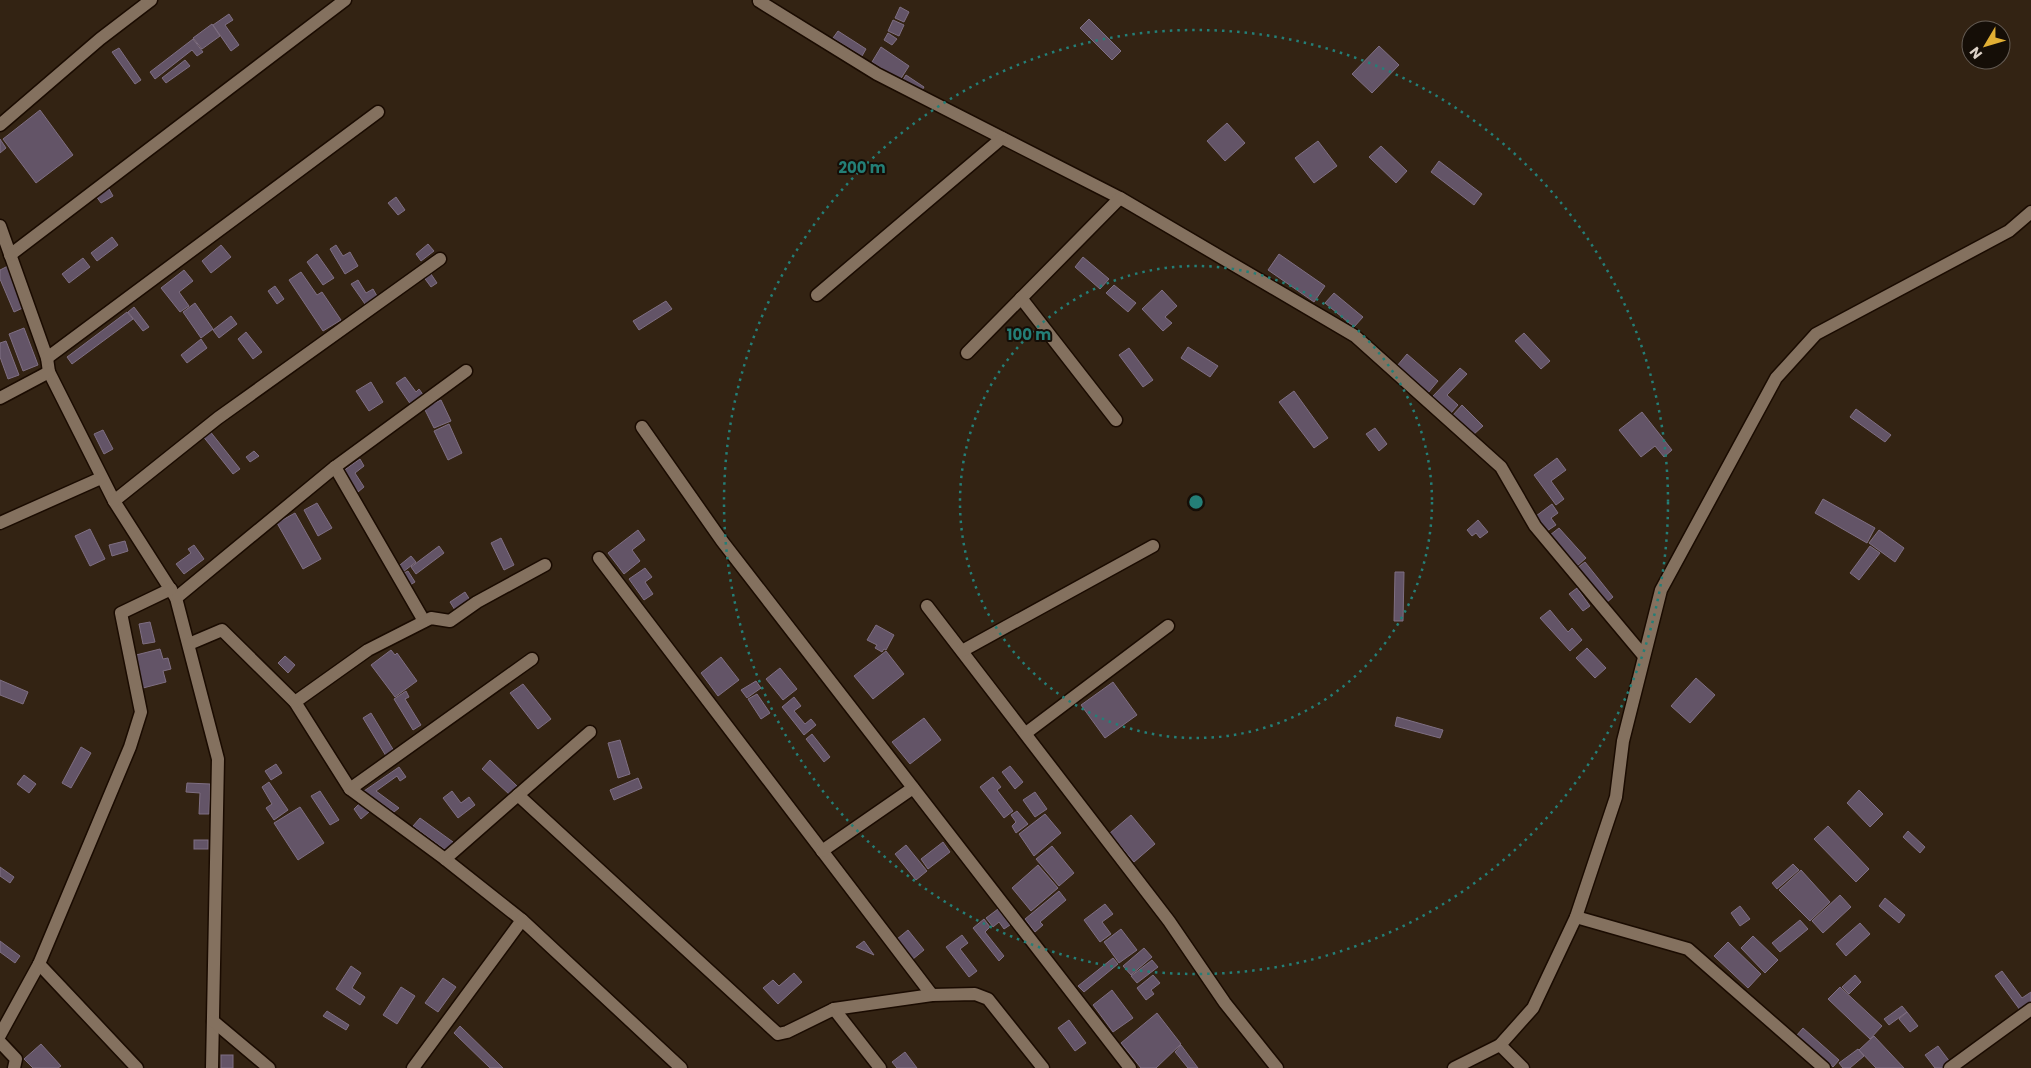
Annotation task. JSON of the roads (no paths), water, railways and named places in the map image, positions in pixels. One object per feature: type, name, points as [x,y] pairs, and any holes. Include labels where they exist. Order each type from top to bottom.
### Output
[{"type":"street","points":[[0,125],[100,39],[151,0]]},
{"type":"street","points":[[10,255],[345,0]]},
{"type":"street","points":[[759,1],[877,74],[1120,198],[1355,336],[1502,467],[1536,526],[1643,654]]},
{"type":"street","points":[[47,358],[378,112]]},
{"type":"street","points":[[817,295],[1002,138]]},
{"type":"street","points":[[966,353],[1120,198]]},
{"type":"street","points":[[1454,1068],[1500,1045],[1533,1008],[1576,917],[1616,797],[1623,741],[1643,654],[1661,590],[1776,378],[1816,334],[2009,231],[2031,212]]},
{"type":"street","points":[[0,226],[47,358],[50,372],[101,478],[174,594],[189,644],[218,759],[212,1068]]},
{"type":"street","points":[[114,501],[218,418],[440,259]]},
{"type":"street","points":[[1021,298],[1116,420]]},
{"type":"street","points":[[0,1035],[3,1020],[39,964],[130,748],[141,712],[121,613],[174,594],[335,467],[466,371]]},
{"type":"street","points":[[0,398],[50,372]]},
{"type":"street","points":[[642,427],[722,541],[1130,1068]]},
{"type":"street","points":[[335,467],[424,621]]},
{"type":"street","points":[[0,523],[101,478]]},
{"type":"street","points":[[962,651],[1154,546]]},
{"type":"street","points":[[599,558],[932,995]]},
{"type":"street","points":[[296,702],[368,650],[432,618],[450,621],[477,602],[545,565]]},
{"type":"street","points":[[927,606],[1170,921],[1225,1003],[1277,1068]]},
{"type":"street","points":[[1026,733],[1168,626]]},
{"type":"street","points":[[189,644],[222,630],[296,702],[350,789],[445,858],[522,920],[681,1068]]},
{"type":"street","points":[[350,789],[532,659]]},
{"type":"street","points":[[445,858],[590,732]]},
{"type":"street","points":[[822,851],[913,788]]},
{"type":"street","points":[[518,795],[778,1034],[787,1032],[834,1009],[932,995],[975,994],[988,999],[1043,1068]]},
{"type":"street","points":[[1576,917],[1688,949],[1824,1068]]},
{"type":"street","points":[[413,1068],[522,920]]},
{"type":"street","points":[[39,964],[137,1068]]},
{"type":"street","points":[[834,1009],[880,1068]]},
{"type":"street","points":[[1950,1068],[2031,1009]]},
{"type":"street","points":[[213,1021],[269,1068]]},
{"type":"street","points":[[0,1042],[16,1059],[14,1068]]},
{"type":"street","points":[[1500,1045],[1524,1068]]}]
